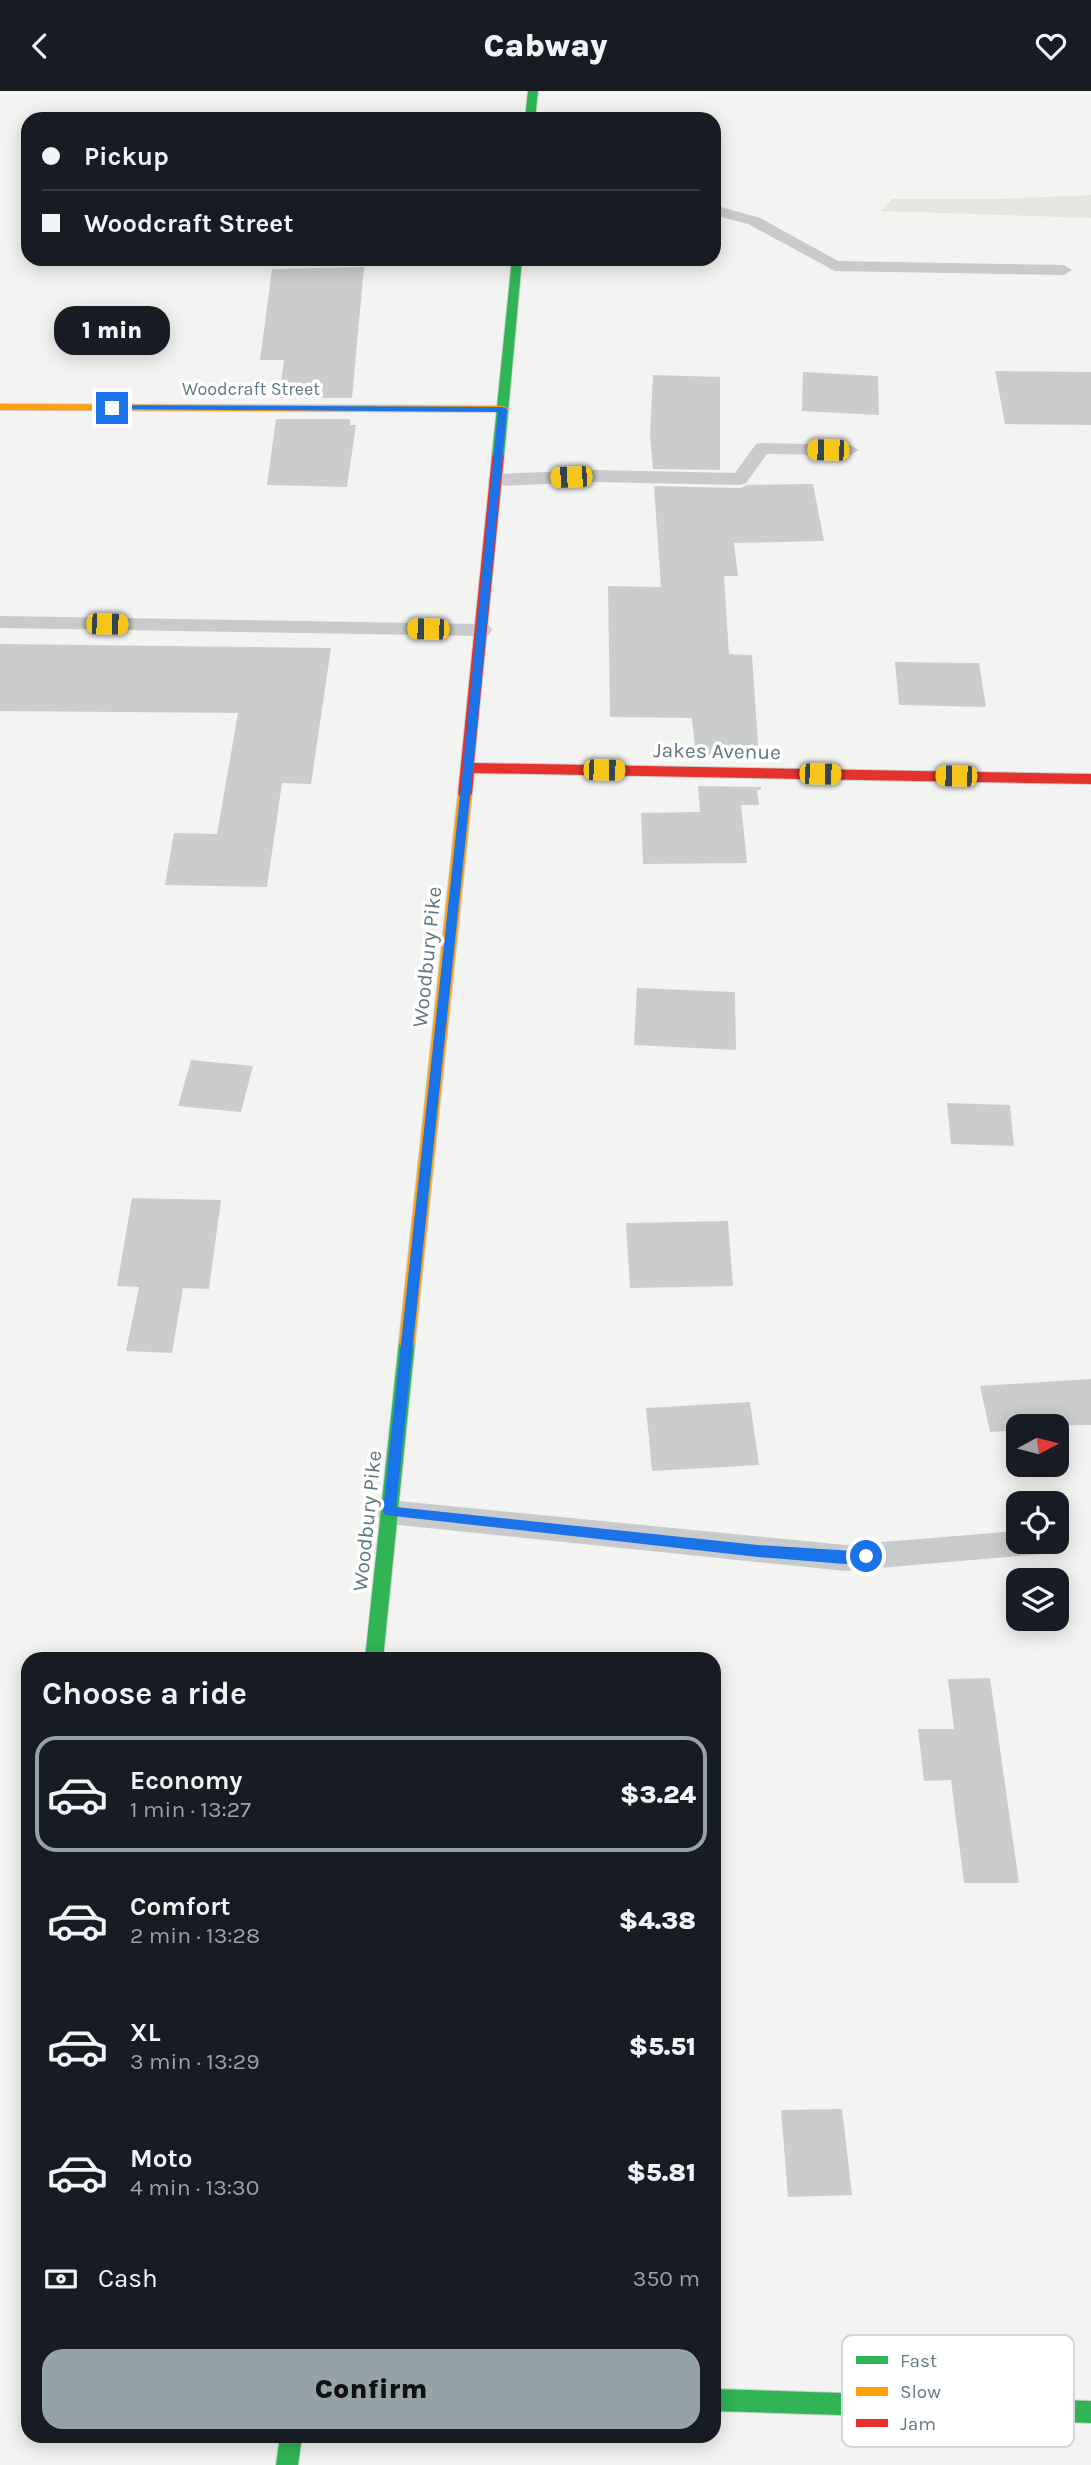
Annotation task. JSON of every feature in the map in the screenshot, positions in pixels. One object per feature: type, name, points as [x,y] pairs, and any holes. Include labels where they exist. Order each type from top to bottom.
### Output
[{"type":"street","points":[[531,112],[533,91]]},
{"type":"street","name":"Woodbury Pike","points":[[375,1652],[468,768],[516,266]]},
{"type":"street","name":"Woodcraft Street","points":[[0,407],[503,409]]},
{"type":"street","name":"Jakes Avenue","points":[[468,768],[1091,779]]},
{"type":"street","points":[[721,2400],[842,2404]]},
{"type":"street","points":[[288,2465],[290,2443]]},
{"type":"lane","points":[[721,212],[754,221],[835,265],[1064,270]]},
{"type":"lane","points":[[496,480],[596,476],[740,478],[762,448],[850,450]]},
{"type":"lane","points":[[0,622],[482,630]]},
{"type":"lane","points":[[389,1511],[845,1558],[1006,1545]]},
{"type":"shaded area","points":[[1091,195],[1091,218],[881,211],[892,199],[1001,199]]},
{"type":"building","points":[[364,267],[352,398],[279,398],[284,360],[260,360],[272,269]]},
{"type":"building","points":[[995,371],[1091,372],[1091,425],[1005,424]]},
{"type":"building","points":[[803,372],[878,376],[879,415],[802,411]]},
{"type":"building","points":[[653,375],[720,377],[720,470],[653,469],[650,436]]},
{"type":"building","points":[[276,419],[350,419],[350,425],[356,425],[347,487],[267,485]]},
{"type":"building","points":[[813,484],[824,541],[734,543],[738,576],[724,576],[729,654],[752,655],[759,759],[696,758],[692,718],[610,717],[608,586],[661,587],[654,486],[740,488],[748,485]]},
{"type":"building","points":[[0,644],[331,648],[311,784],[282,783],[267,887],[165,885],[174,833],[217,834],[238,713],[0,711]]},
{"type":"building","points":[[895,662],[979,663],[986,707],[899,705]]},
{"type":"building","points":[[698,786],[761,787],[761,790],[757,790],[759,805],[741,805],[747,863],[643,864],[641,813],[700,812]]},
{"type":"building","points":[[637,988],[735,992],[736,1050],[634,1045]]},
{"type":"building","points":[[191,1060],[253,1066],[241,1112],[178,1106]]},
{"type":"building","points":[[947,1103],[1010,1105],[1014,1146],[951,1144]]},
{"type":"building","points":[[132,1198],[221,1200],[209,1289],[183,1288],[172,1353],[126,1351],[139,1287],[117,1286]]},
{"type":"building","points":[[728,1221],[733,1286],[630,1288],[626,1223]]},
{"type":"building","points":[[1091,1379],[1091,1425],[1069,1425],[1069,1414],[1006,1414],[1006,1431],[990,1432],[980,1386]]},
{"type":"building","points":[[750,1402],[759,1465],[652,1471],[646,1408]]},
{"type":"building","points":[[990,1678],[1019,1883],[964,1883],[951,1780],[924,1781],[918,1729],[954,1729],[948,1679]]},
{"type":"building","points":[[842,2109],[852,2195],[788,2197],[781,2110]]},
{"type":"traffic: fast","points":[[531,112],[533,91]]},
{"type":"traffic: fast","points":[[498,456],[516,266]]},
{"type":"traffic: fast","points":[[375,1652],[407,1342]]},
{"type":"traffic: fast","points":[[721,2400],[842,2404]]},
{"type":"traffic: fast","points":[[1074,2411],[1091,2412]]},
{"type":"traffic: fast","points":[[287,2465],[290,2443]]},
{"type":"traffic: slow","points":[[0,407],[503,409]]},
{"type":"traffic: slow","points":[[407,1342],[465,794]]},
{"type":"traffic: jam","points":[[465,794],[498,456]]},
{"type":"traffic: jam","points":[[468,768],[1091,779]]},
{"type":"route","points":[[112,408],[503,409],[468,768],[389,1511],[758,1551],[845,1558],[866,1556]]}]
